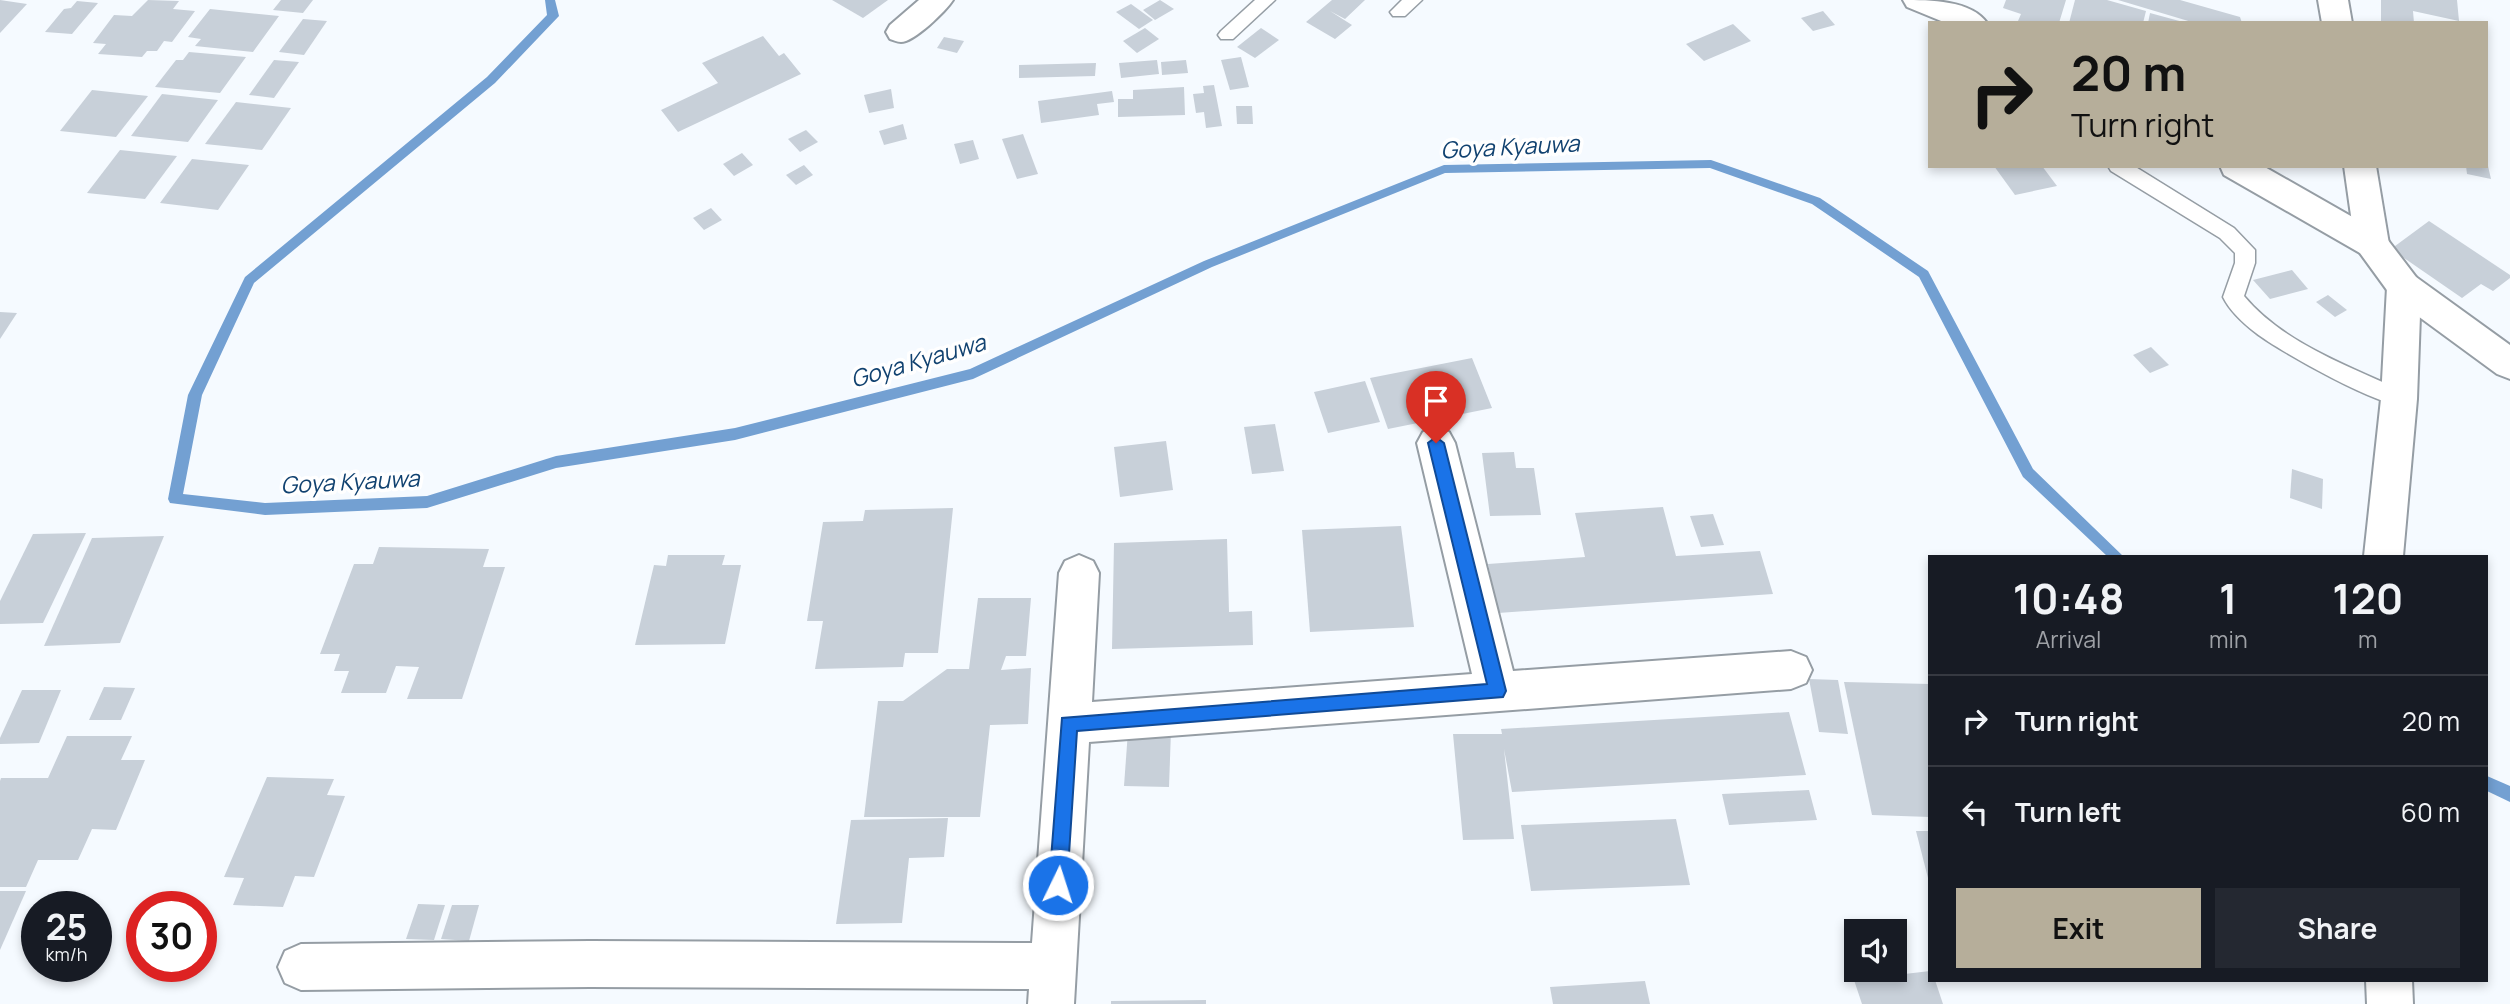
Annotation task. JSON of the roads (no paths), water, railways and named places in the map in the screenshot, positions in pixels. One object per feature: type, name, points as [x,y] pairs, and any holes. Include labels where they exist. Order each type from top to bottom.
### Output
[{"type":"street","points":[[901,32],[938,0]]},
{"type":"street","points":[[1918,0],[1940,6],[1968,21]]},
{"type":"street","points":[[2333,0],[2337,21]]},
{"type":"street","points":[[2239,168],[2372,244],[2404,287],[2510,363]]},
{"type":"street","points":[[2360,168],[2372,244]]},
{"type":"street","points":[[2383,555],[2399,399],[2404,287]]},
{"type":"street","points":[[1436,443],[1497,691]]},
{"type":"street","points":[[301,967],[590,964],[1052,985],[1079,573]]},
{"type":"street","points":[[1068,724],[1791,670]]},
{"type":"street","points":[[2389,982],[2390,1004]]},
{"type":"lane","points":[[1227,35],[1266,0]]},
{"type":"lane","points":[[2121,168],[2227,233],[2245,250],[2245,263],[2233,297],[2243,313],[2269,333],[2399,399]]},
{"type":"waterway","name":"Goya Kyauwa","points":[[550,0],[553,16],[491,80],[249,280],[195,395],[175,499],[265,509],[427,502],[556,462],[735,434],[973,374],[1208,264],[1444,169],[1711,164],[1816,201],[1924,274],[2028,473],[2115,555]]},
{"type":"waterway","name":"Goya Kyauwa","points":[[2488,783],[2510,794]]}]
